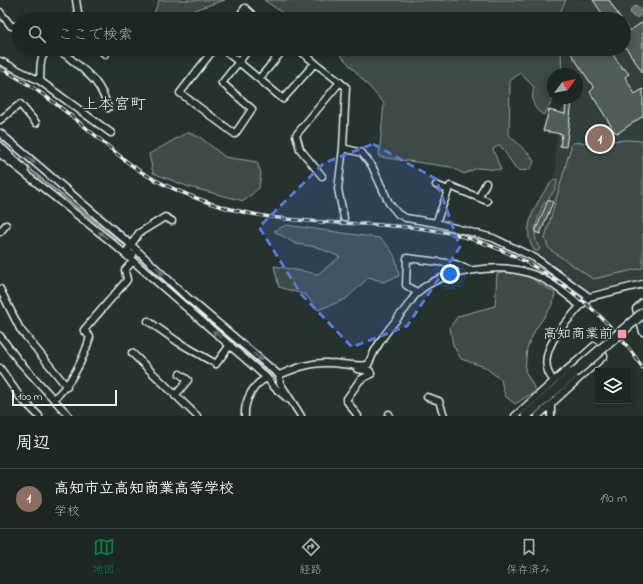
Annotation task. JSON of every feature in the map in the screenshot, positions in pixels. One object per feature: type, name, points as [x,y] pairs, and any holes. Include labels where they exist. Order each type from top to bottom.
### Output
[{"type":"main road","points":[[526,416],[643,313]]},
{"type":"street","points":[[76,0],[78,12]]},
{"type":"street","points":[[242,12],[245,8],[249,12]]},
{"type":"street","points":[[0,12],[10,26],[12,26]]},
{"type":"street","points":[[40,81],[41,60],[43,56]]},
{"type":"street","points":[[67,56],[93,78],[103,91],[108,108]]},
{"type":"street","points":[[209,56],[180,93],[235,134],[252,109],[222,83],[244,56]]},
{"type":"street","points":[[232,56],[283,99],[315,63]]},
{"type":"street","points":[[260,79],[278,56]]},
{"type":"street","points":[[306,56],[346,87],[343,148],[338,189],[344,218]]},
{"type":"street","points":[[0,61],[40,81],[111,133]]},
{"type":"street","points":[[322,176],[300,149],[296,135],[340,82]]},
{"type":"street","points":[[0,120],[20,104],[36,123]]},
{"type":"street","points":[[1,134],[129,248],[279,375],[280,383],[301,416]]},
{"type":"street","points":[[0,146],[21,165],[34,181]]},
{"type":"street","points":[[343,148],[362,152],[372,166],[389,203],[398,214],[406,218],[436,223],[493,238],[525,252],[561,275],[589,297]]},
{"type":"street","points":[[0,154],[133,260],[268,378],[281,394],[291,401]]},
{"type":"street","points":[[479,197],[486,183]]},
{"type":"street","points":[[436,185],[448,190]]},
{"type":"street","points":[[436,223],[450,186],[487,201]]},
{"type":"street","points":[[129,248],[139,233],[165,217],[172,221]]},
{"type":"street","points":[[0,232],[6,225]]},
{"type":"street","points":[[129,248],[139,260],[145,271]]},
{"type":"street","points":[[418,293],[406,285],[407,258],[454,264],[469,270]]},
{"type":"street","points":[[54,399],[67,387],[86,349],[90,336],[84,330],[127,280],[124,272],[133,260]]},
{"type":"street","points":[[279,375],[304,366],[326,362],[355,367],[368,365],[375,348],[418,293],[445,276],[469,270],[503,268],[529,273],[563,291],[580,306]]},
{"type":"street","points":[[554,381],[548,368],[548,351],[553,338],[580,306],[589,297],[643,284]]},
{"type":"street","points":[[0,289],[20,329],[67,387]]},
{"type":"street","points":[[643,302],[636,309],[642,323],[643,332]]},
{"type":"street","points":[[148,321],[178,342],[216,364],[230,345]]},
{"type":"street","points":[[0,336],[18,360],[69,416]]},
{"type":"street","points":[[515,416],[594,346]]},
{"type":"street","points":[[132,353],[197,416]]},
{"type":"street","points":[[538,416],[604,356]]},
{"type":"street","points":[[576,362],[585,373]]},
{"type":"street","points":[[335,363],[339,368],[370,371],[371,374],[360,380],[346,400],[358,416]]},
{"type":"street","points":[[0,368],[20,397],[39,416]]},
{"type":"street","points":[[175,396],[188,380],[180,374]]},
{"type":"street","points":[[245,416],[248,398],[260,382],[268,378]]},
{"type":"street","points":[[427,397],[439,401],[444,416]]},
{"type":"street","points":[[551,404],[551,416]]},
{"type":"highlighted area","points":[[373,144],[436,179],[460,247],[407,326],[352,347],[301,294],[259,227],[324,163]]},
{"type":"shaded area","points":[[159,0],[225,0],[191,12],[155,12]]},
{"type":"shaded area","points":[[264,0],[566,0],[560,12],[281,12]]},
{"type":"shaded area","points":[[568,0],[643,0],[643,279],[602,289],[591,289],[591,291],[584,289],[534,254],[527,237],[527,226],[533,211],[547,186],[549,187],[556,178],[554,177],[556,168],[555,146],[561,111],[565,104],[583,104],[583,68],[564,68],[563,56],[631,56],[631,12],[562,12]]},
{"type":"shaded area","points":[[636,6],[642,12],[640,16],[636,18],[632,16],[630,12],[632,8]]},
{"type":"shaded area","points":[[341,56],[561,56],[562,68],[547,68],[547,104],[550,104],[544,115],[537,110],[533,103],[534,87],[520,73],[510,81],[509,135],[531,156],[534,162],[531,168],[523,171],[517,170],[500,145],[493,149],[501,170],[477,168],[464,174],[451,167],[379,157],[384,103]]},
{"type":"shaded area","points":[[188,132],[201,138],[225,157],[257,162],[261,173],[259,188],[244,201],[189,187],[153,173],[149,154]]},
{"type":"shaded area","points":[[628,140],[643,141],[643,268],[593,279],[552,251],[548,247],[545,238],[572,143]]},
{"type":"shaded area","points":[[554,179],[557,179],[556,187],[543,206],[537,222],[535,235],[540,249],[535,251],[530,242],[529,233],[532,214],[542,195]]},
{"type":"shaded area","points":[[286,225],[379,238],[394,254],[399,276],[383,282],[369,277],[346,299],[318,310],[306,295],[279,287],[274,266],[318,274],[340,257],[317,247],[296,244],[274,231]]},
{"type":"shaded area","points":[[517,269],[529,273],[535,281],[555,293],[553,304],[535,330],[527,348],[525,371],[536,391],[515,404],[505,396],[501,380],[485,367],[461,359],[453,345],[450,327],[458,316],[495,306],[497,274]]},
{"type":"building","points":[[593,0],[609,0],[617,12],[601,12]]},
{"type":"building","points":[[643,22],[643,73],[631,55],[631,30]]},
{"type":"building","points":[[573,56],[614,56],[623,69],[624,68],[629,74],[625,77],[635,94],[643,89],[643,116],[618,133],[615,132],[590,92],[594,88],[583,72],[583,68],[581,68]]},
{"type":"building","points":[[566,104],[572,104],[566,147],[560,146],[562,134],[543,131],[549,110],[565,114]]},
{"type":"building","points":[[548,200],[553,202],[540,234],[535,232]]},
{"type":"waterway","points":[[0,141],[39,177],[128,248]]},
{"type":"waterway","points":[[135,255],[182,299],[275,378]]},
{"type":"railway","points":[[0,68],[23,81],[54,103],[135,168],[149,177],[196,198],[251,214],[279,218],[418,228],[452,234],[485,244],[516,257],[546,274],[574,293],[600,316],[623,341],[643,368]]},
{"type":"place","name":"高知市立高知商業高等学校","points":[[600,139]]},
{"type":"place","name":"高知商業前","points":[[622,334]]},
{"type":"district","name":"上本宮町","points":[[114,105]]}]
